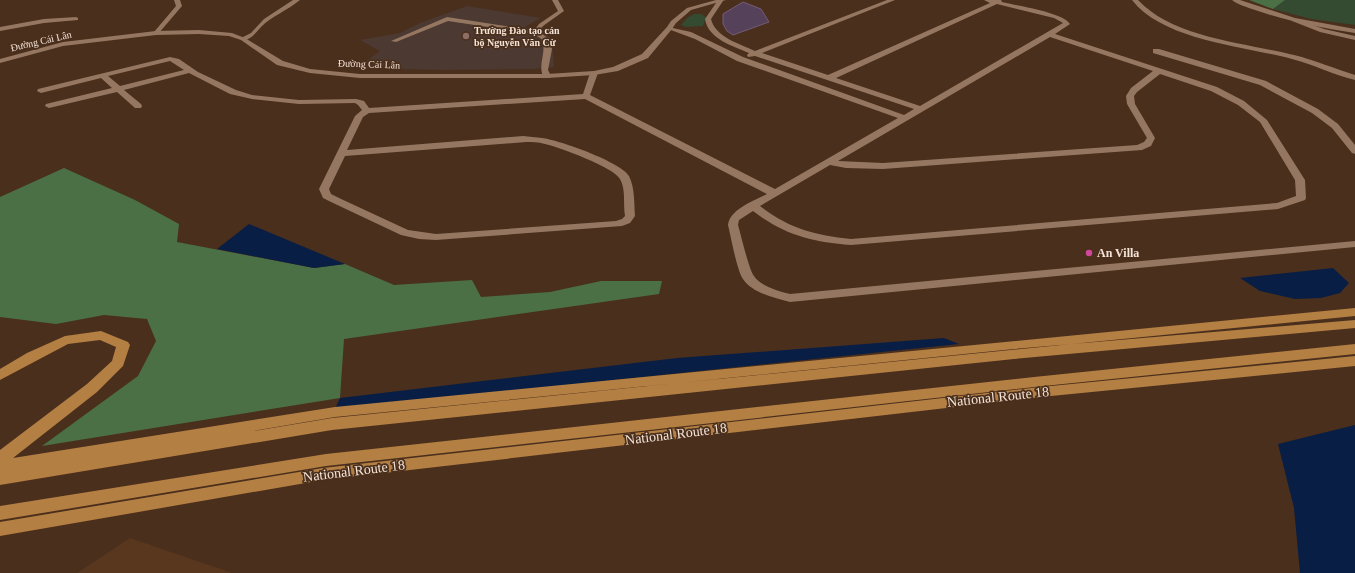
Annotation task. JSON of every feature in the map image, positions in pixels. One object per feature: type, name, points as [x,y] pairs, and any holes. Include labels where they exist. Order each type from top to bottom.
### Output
[{"type":"main road","points":[[0,466],[334,418],[1011,349],[1355,312]]},
{"type":"main road","points":[[1011,349],[1355,324]]},
{"type":"main road","points":[[0,375],[32,356],[65,340],[101,335],[124,345],[118,363],[97,383],[0,458]]},
{"type":"main road","name":"National Route 18","points":[[0,513],[324,467],[1038,387],[1355,349]]},
{"type":"main road","name":"National Route 18","points":[[1038,387],[1348,362]]},
{"type":"main road","points":[[0,478],[334,418]]},
{"type":"main road","name":"National Route 18","points":[[0,529],[324,467]]},
{"type":"street","points":[[156,33],[179,6],[177,0]]},
{"type":"street","points":[[721,0],[708,19],[712,29],[724,39],[754,53],[921,109]]},
{"type":"street","name":"Đường Cái Lân","points":[[0,61],[63,44],[156,33],[199,32],[230,34],[243,39],[280,63],[310,71],[360,76],[547,76],[594,73],[615,69],[645,56],[670,28],[673,22],[689,9],[721,0]]},
{"type":"street","points":[[740,59],[892,0]]},
{"type":"street","points":[[987,0],[998,1],[1056,17],[1065,21],[1067,24],[1051,35],[774,193],[734,219],[733,225],[748,278],[767,290],[790,298],[1355,244]]},
{"type":"street","points":[[1135,0],[1143,10],[1155,18],[1208,39],[1294,57],[1355,78]]},
{"type":"street","points":[[1235,0],[1322,31],[1355,38]]},
{"type":"street","points":[[829,78],[998,1]]},
{"type":"street","points":[[0,28],[44,20],[76,19]]},
{"type":"street","points":[[394,41],[447,19],[536,32],[546,39],[548,49],[544,70],[547,76]]},
{"type":"street","points":[[1294,20],[1355,31]]},
{"type":"street","points":[[670,28],[691,33],[712,46],[740,59],[904,118]]},
{"type":"street","points":[[691,33],[712,29]]},
{"type":"street","points":[[753,206],[779,224],[800,233],[824,239],[851,242],[1278,206],[1301,198],[1300,180],[1263,120],[1241,103],[1214,89],[1051,35]]},
{"type":"street","points":[[1156,51],[1264,83],[1315,111],[1335,126],[1355,151]]},
{"type":"street","points":[[41,90],[170,59],[176,61],[190,71],[239,94],[272,100],[299,102],[356,101],[361,103],[367,111]]},
{"type":"street","points":[[829,162],[846,165],[883,166],[1139,148],[1148,144],[1151,138],[1131,104],[1130,96],[1134,90],[1160,70]]},
{"type":"street","points":[[49,106],[190,71]]},
{"type":"street","points":[[586,96],[594,73]]},
{"type":"street","points":[[102,75],[120,88],[138,106]]},
{"type":"street","points":[[342,153],[523,139],[544,140],[559,144],[614,168],[623,174],[626,182],[630,216],[626,221],[618,224],[436,237],[419,236],[405,233],[327,196],[324,190],[359,116],[367,111],[586,96],[774,193]]},
{"type":"lane","points":[[243,39],[253,34],[254,31],[270,18],[297,0]]},
{"type":"lane","points":[[536,32],[541,25],[561,11],[556,0]]},
{"type":"shaded area","name":"Trường Đào tạo cán bộ Nguyễn Văn Cừ","points":[[467,6],[541,18],[525,27],[543,31],[552,39],[554,67],[532,69],[443,70],[357,68],[380,51],[360,40],[400,33],[420,23]]},
{"type":"shaded area","points":[[130,538],[232,573],[77,573]]},
{"type":"green space","points":[[1249,0],[1285,0],[1273,9]]},
{"type":"green space","points":[[1285,0],[1355,0],[1355,25],[1311,19],[1273,9]]},
{"type":"green space","points":[[694,14],[701,14],[706,17],[703,26],[686,27],[681,25],[687,18]]},
{"type":"green space","points":[[64,168],[135,200],[179,224],[177,242],[314,268],[345,264],[394,285],[472,280],[481,297],[550,292],[601,281],[662,281],[659,294],[344,339],[340,398],[42,446],[138,376],[156,341],[147,319],[104,315],[56,324],[0,317],[0,197]]},
{"type":"water","points":[[249,224],[345,264],[314,268],[217,249]]},
{"type":"water","points":[[1333,268],[1349,283],[1340,293],[1321,298],[1295,299],[1260,291],[1240,278]]},
{"type":"water","points":[[944,338],[959,344],[335,409],[340,398],[677,358]]},
{"type":"water","points":[[1355,425],[1355,573],[1300,573],[1294,508],[1278,444]]},
{"type":"building","points":[[743,2],[761,9],[769,22],[733,35],[727,31],[723,24],[723,14]]},
{"type":"place","name":"Trường Đào tạo cán bộ Nguyễn Văn Cừ","points":[[466,36]]},
{"type":"place","name":"An Villa","points":[[1089,253]]}]
